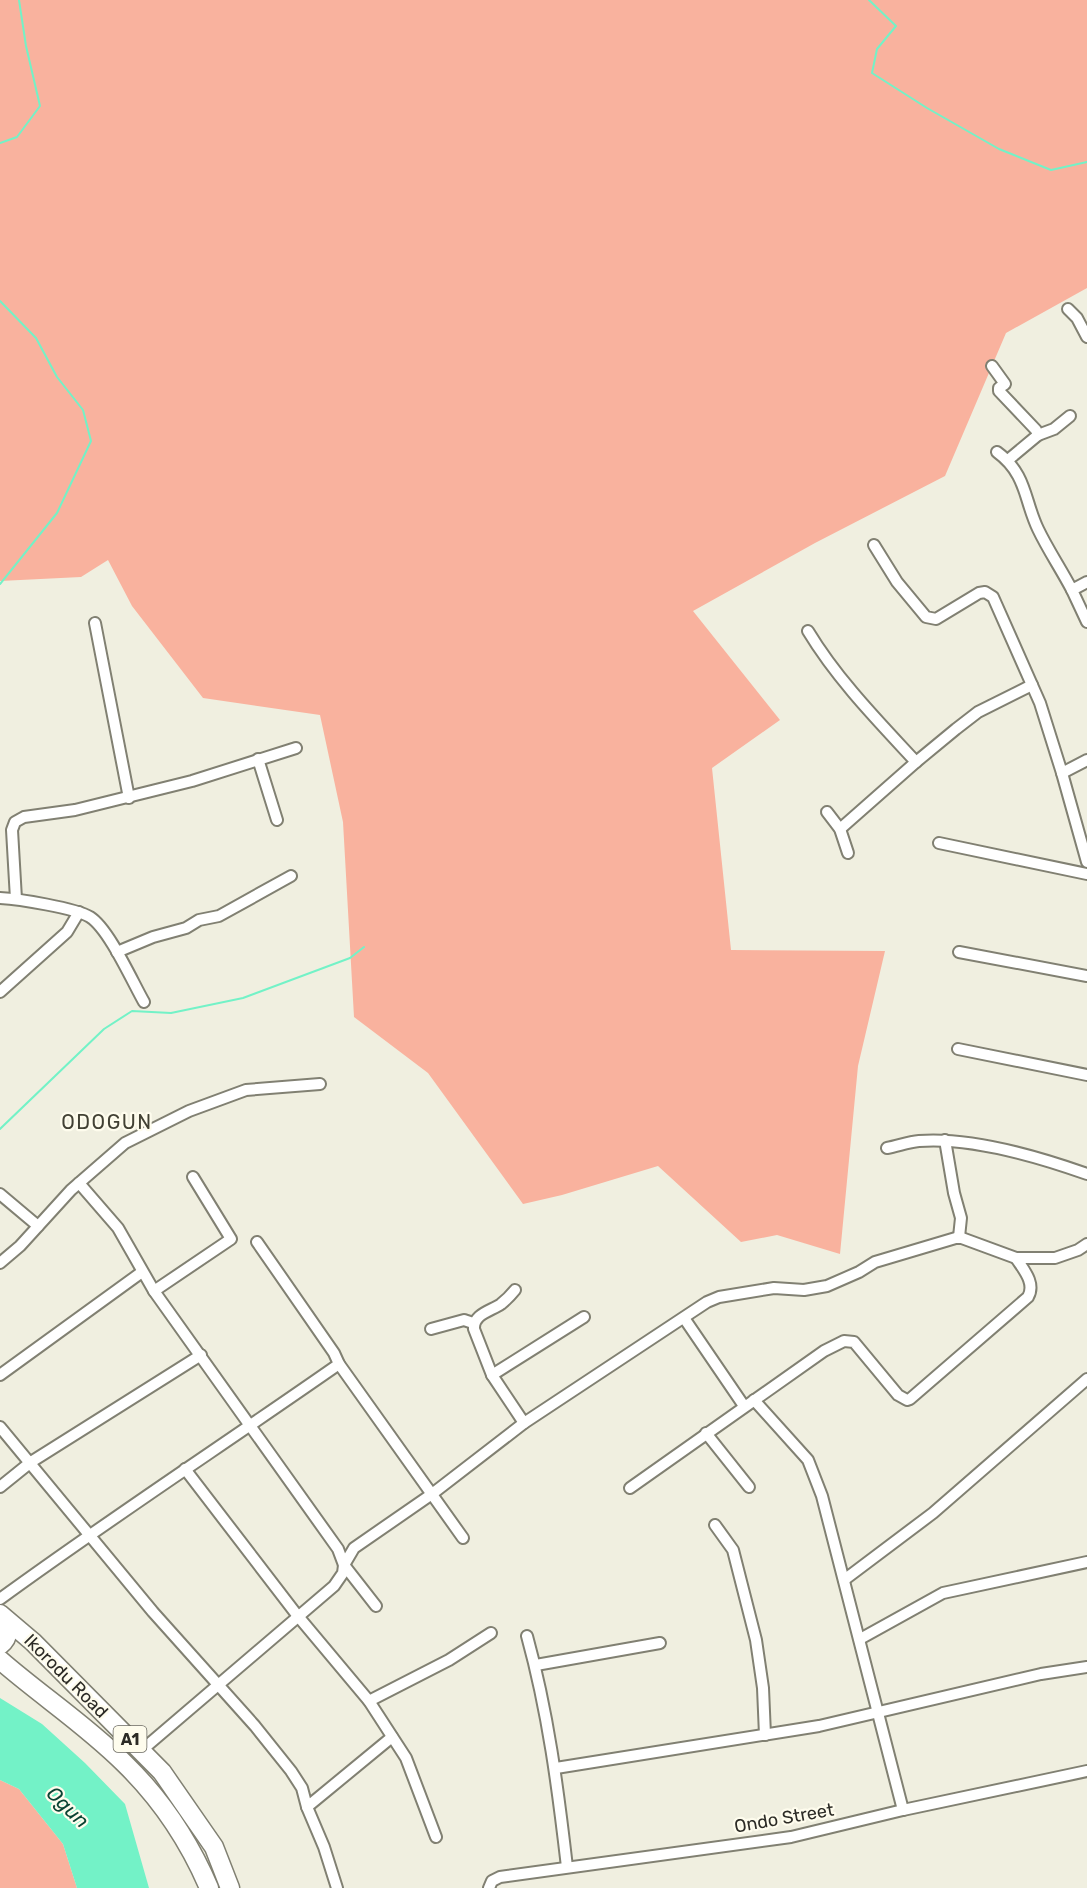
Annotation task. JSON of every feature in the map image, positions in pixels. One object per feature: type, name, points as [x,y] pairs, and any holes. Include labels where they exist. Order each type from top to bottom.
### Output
[{"type":"highway","points":[[0,1616],[8,1633],[6,1640],[0,1645]]},
{"type":"highway","name":"Ikorodu Road","points":[[0,1616],[33,1641],[162,1772],[214,1847],[230,1888]]},
{"type":"highway","name":"Ikorodu Road","points":[[0,1660],[79,1724],[137,1776],[171,1817],[188,1842],[209,1888]]},
{"type":"street","points":[[1068,309],[1077,318],[1087,337]]},
{"type":"street","points":[[992,366],[1005,384],[999,388],[999,391],[1036,430],[1038,435]]},
{"type":"street","points":[[1008,460],[1038,435],[1054,429],[1070,416]]},
{"type":"street","points":[[997,452],[1008,460],[1028,495],[1037,527],[1087,622]]},
{"type":"street","points":[[874,545],[897,582],[926,617],[936,619],[979,592],[990,594],[996,602],[1042,709],[1087,862]]},
{"type":"street","points":[[1072,590],[1087,582]]},
{"type":"street","points":[[95,623],[129,798]]},
{"type":"street","points":[[808,631],[823,656],[856,697],[916,762]]},
{"type":"street","points":[[840,829],[916,762],[978,712],[1032,685]]},
{"type":"street","points":[[16,899],[12,830],[15,822],[24,818],[129,798],[296,748]]},
{"type":"street","points":[[258,759],[277,820]]},
{"type":"street","points":[[1062,773],[1087,760]]},
{"type":"street","points":[[827,812],[840,829],[848,853]]},
{"type":"street","points":[[939,843],[1087,874]]},
{"type":"street","points":[[117,952],[153,937],[186,928],[199,920],[219,916],[291,876]]},
{"type":"street","points":[[0,898],[16,899],[79,912],[91,918],[99,925],[117,952],[144,1002]]},
{"type":"street","points":[[0,992],[67,932],[79,912]]},
{"type":"street","points":[[959,952],[1087,976]]},
{"type":"street","points":[[958,1049],[1087,1075]]},
{"type":"street","points":[[0,1263],[20,1246],[79,1183],[126,1143],[189,1111],[246,1090],[320,1084]]},
{"type":"street","points":[[945,1140],[961,1218],[959,1237]]},
{"type":"street","points":[[887,1148],[917,1141],[945,1140],[1012,1153],[1087,1174]]},
{"type":"street","points":[[154,1292],[231,1239],[193,1177]]},
{"type":"street","points":[[79,1183],[118,1228],[154,1292],[338,1549],[344,1565],[376,1606]]},
{"type":"street","points":[[0,1194],[38,1226]]},
{"type":"street","points":[[142,1750],[297,1615],[334,1586],[343,1573],[344,1565],[354,1548],[432,1494],[524,1423],[700,1306],[719,1297],[774,1288],[804,1290],[827,1286],[853,1276],[874,1262],[959,1237],[1016,1258],[1055,1258],[1078,1250],[1087,1244]]},
{"type":"street","points":[[257,1242],[334,1353],[339,1364],[463,1538]]},
{"type":"street","points":[[630,1488],[824,1351],[849,1340],[863,1350],[898,1395],[907,1400],[910,1399],[1028,1297],[1031,1293],[1030,1282],[1016,1258]]},
{"type":"street","points":[[0,1375],[142,1272]]},
{"type":"street","points":[[515,1290],[504,1302],[478,1317],[474,1323],[476,1336],[492,1375],[524,1423]]},
{"type":"street","points":[[492,1375],[584,1317]]},
{"type":"street","points":[[684,1318],[744,1406]]},
{"type":"street","points":[[431,1329],[464,1320],[474,1323]]},
{"type":"street","points":[[0,1487],[31,1462],[201,1355]]},
{"type":"street","points":[[0,1599],[89,1534],[339,1364]]},
{"type":"street","points":[[844,1580],[933,1513],[1087,1379]]},
{"type":"street","points":[[754,1400],[808,1460],[822,1496],[903,1810]]},
{"type":"street","points":[[0,1427],[291,1771],[302,1788],[307,1808],[324,1847],[337,1888]]},
{"type":"street","points":[[706,1433],[749,1487]]},
{"type":"street","points":[[185,1469],[297,1615],[369,1701],[406,1758],[436,1837]]},
{"type":"street","points":[[715,1525],[733,1550],[756,1640],[763,1688],[765,1736]]},
{"type":"street","points":[[860,1639],[943,1593],[1087,1562]]},
{"type":"street","points":[[369,1701],[449,1660],[491,1633]]},
{"type":"street","points":[[527,1636],[536,1665],[556,1768],[567,1867]]},
{"type":"street","points":[[536,1665],[660,1643]]},
{"type":"street","points":[[556,1768],[819,1726],[1041,1674],[1087,1667]]},
{"type":"street","points":[[307,1808],[392,1737]]},
{"type":"street","name":"Ondo Street","points":[[489,1888],[492,1881],[500,1877],[791,1837],[903,1810],[1087,1771]]},
{"type":"shaded area","points":[[0,0],[1087,0],[1087,288],[1006,333],[945,476],[815,543],[693,611],[780,720],[712,768],[731,950],[885,951],[858,1066],[840,1254],[777,1235],[741,1242],[658,1166],[562,1195],[523,1204],[428,1073],[354,1017],[343,822],[320,715],[203,698],[132,606],[108,560],[81,577],[0,581]]},
{"type":"shaded area","points":[[0,1780],[19,1789],[63,1844],[77,1888],[0,1888]]},
{"type":"water","name":"Ogun","points":[[0,1698],[42,1724],[125,1804],[149,1888],[77,1888],[63,1844],[19,1789],[0,1780]]},
{"type":"waterway","points":[[0,143],[17,137],[40,106],[26,46],[19,0]]},
{"type":"waterway","points":[[869,0],[896,26],[877,49],[872,73],[999,149],[1051,170],[1087,162]]},
{"type":"waterway","points":[[0,301],[36,338],[57,377],[83,410],[91,441],[57,513],[0,584]]},
{"type":"waterway","points":[[0,1129],[104,1029],[132,1011],[171,1013],[243,998],[350,958],[364,947]]},
{"type":"district","name":"ODOGUN","points":[[107,1122]]}]
